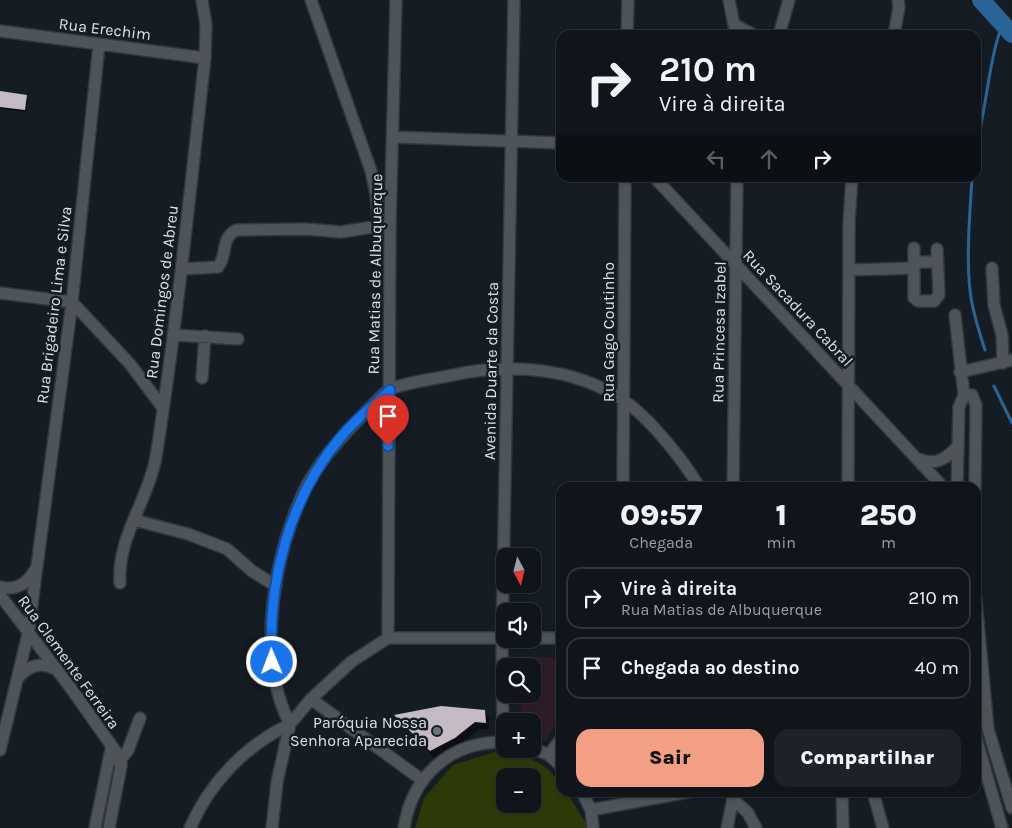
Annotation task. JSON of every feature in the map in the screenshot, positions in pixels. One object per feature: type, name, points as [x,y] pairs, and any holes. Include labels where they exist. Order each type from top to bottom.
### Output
[{"type":"street","name":"Rua Domingos de Abreu","points":[[120,583],[120,560],[126,538],[141,505],[155,460],[163,408],[182,269],[205,58],[206,25],[202,0]]},
{"type":"street","points":[[182,269],[218,267],[222,261],[225,241],[236,230],[306,229],[341,232],[385,225],[371,171],[311,0]]},
{"type":"street","name":"Rua Matias de Albuquerque","points":[[388,638],[390,390],[385,225],[393,136],[396,0]]},
{"type":"street","name":"Avenida Duarte da Costa","points":[[504,603],[514,0]]},
{"type":"street","points":[[627,30],[628,0]]},
{"type":"street","points":[[728,0],[736,30]]},
{"type":"street","points":[[778,30],[789,0]]},
{"type":"street","points":[[895,30],[900,7],[898,0]]},
{"type":"street","name":"Rua Erechim","points":[[0,31],[100,46],[205,58]]},
{"type":"street","name":"Rua Brigadeiro Lima e Silva","points":[[0,750],[28,634],[72,302],[100,46]]},
{"type":"street","points":[[393,136],[556,143]]},
{"type":"street","name":"Rua Gago Coutinho","points":[[623,482],[625,182]]},
{"type":"street","name":"Rua Sacadura Cabral","points":[[659,182],[938,482]]},
{"type":"street","name":"Rua Princesa Izabel","points":[[733,482],[737,182]]},
{"type":"street","points":[[848,482],[848,222],[852,182]]},
{"type":"street","points":[[914,248],[914,298],[918,301],[934,300],[939,295],[937,248]]},
{"type":"street","points":[[849,270],[937,262]]},
{"type":"street","points":[[960,372],[1008,361],[994,305],[992,268]]},
{"type":"street","points":[[0,293],[72,302],[130,364],[163,408]]},
{"type":"street","points":[[955,316],[964,395],[959,407],[957,482]]},
{"type":"street","points":[[173,335],[238,339]]},
{"type":"street","points":[[202,378],[205,336]]},
{"type":"street","points":[[272,828],[276,782],[290,724],[278,695],[272,662],[271,632],[276,586],[294,515],[307,485],[341,436],[390,390],[478,369],[507,367],[575,378],[599,386],[624,401],[678,456],[696,482]]},
{"type":"street","points":[[964,395],[972,395],[976,405],[975,482]]},
{"type":"street","points":[[918,460],[934,463],[944,460],[958,446]]},
{"type":"street","points":[[134,520],[188,534],[226,549],[252,571],[276,586]]},
{"type":"street","points":[[0,587],[13,588],[21,586],[27,582],[37,567]]},
{"type":"street","name":"Rua Clemente Ferreira","points":[[0,595],[70,687],[112,749],[115,760]]},
{"type":"street","points":[[190,828],[208,794],[234,762],[261,740],[290,724],[311,699],[351,662],[388,638],[496,638]]},
{"type":"street","points":[[541,638],[556,638]]},
{"type":"street","name":"Avenida Duarte da Costa","points":[[504,648],[504,713]]},
{"type":"street","points":[[981,657],[988,729],[1007,770],[1012,808]]},
{"type":"street","points":[[18,678],[25,670],[34,666],[47,665],[54,668]]},
{"type":"street","points":[[311,699],[422,780]]},
{"type":"street","points":[[95,828],[115,760],[128,750],[140,718]]},
{"type":"street","points":[[404,828],[407,807],[422,780],[444,758],[472,745],[496,743]]},
{"type":"street","points":[[549,755],[556,746]]},
{"type":"street","points":[[541,752],[549,755],[556,761]]},
{"type":"street","points":[[981,755],[1002,828]]},
{"type":"street","points":[[109,828],[121,766],[115,760]]},
{"type":"street","points":[[584,797],[591,810],[594,828]]},
{"type":"street","points":[[591,810],[661,797]]},
{"type":"street","points":[[727,828],[732,797]]},
{"type":"street","points":[[733,797],[744,809],[756,828]]},
{"type":"street","points":[[842,797],[844,828]]},
{"type":"street","points":[[874,797],[883,828]]},
{"type":"shaded area","points":[[522,656],[556,658],[556,723],[545,742],[541,741],[541,713],[520,713],[521,703],[541,703],[541,658],[522,658]]},
{"type":"green space","points":[[495,752],[496,758],[530,758],[540,763],[556,778],[556,797],[570,797],[589,828],[415,828],[424,798],[453,765]]},
{"type":"building","points":[[0,91],[27,95],[25,110],[0,107]]},
{"type":"building","name":"Paróquia Nossa Senhora Aparecida","points":[[441,706],[485,710],[486,723],[475,722],[455,738],[430,751],[394,715]]},
{"type":"waterway","points":[[981,0],[1012,34]]},
{"type":"waterway","points":[[981,125],[997,40],[1002,25]]},
{"type":"waterway","points":[[972,182],[968,263],[970,290],[972,306],[985,350]]},
{"type":"waterway","points":[[994,386],[1012,423]]},
{"type":"place","name":"Paróquia Nossa Senhora Aparecida","points":[[437,731]]},
{"type":"route","points":[[272,662],[271,632],[277,582],[294,515],[307,485],[341,436],[390,390],[388,446]]}]
